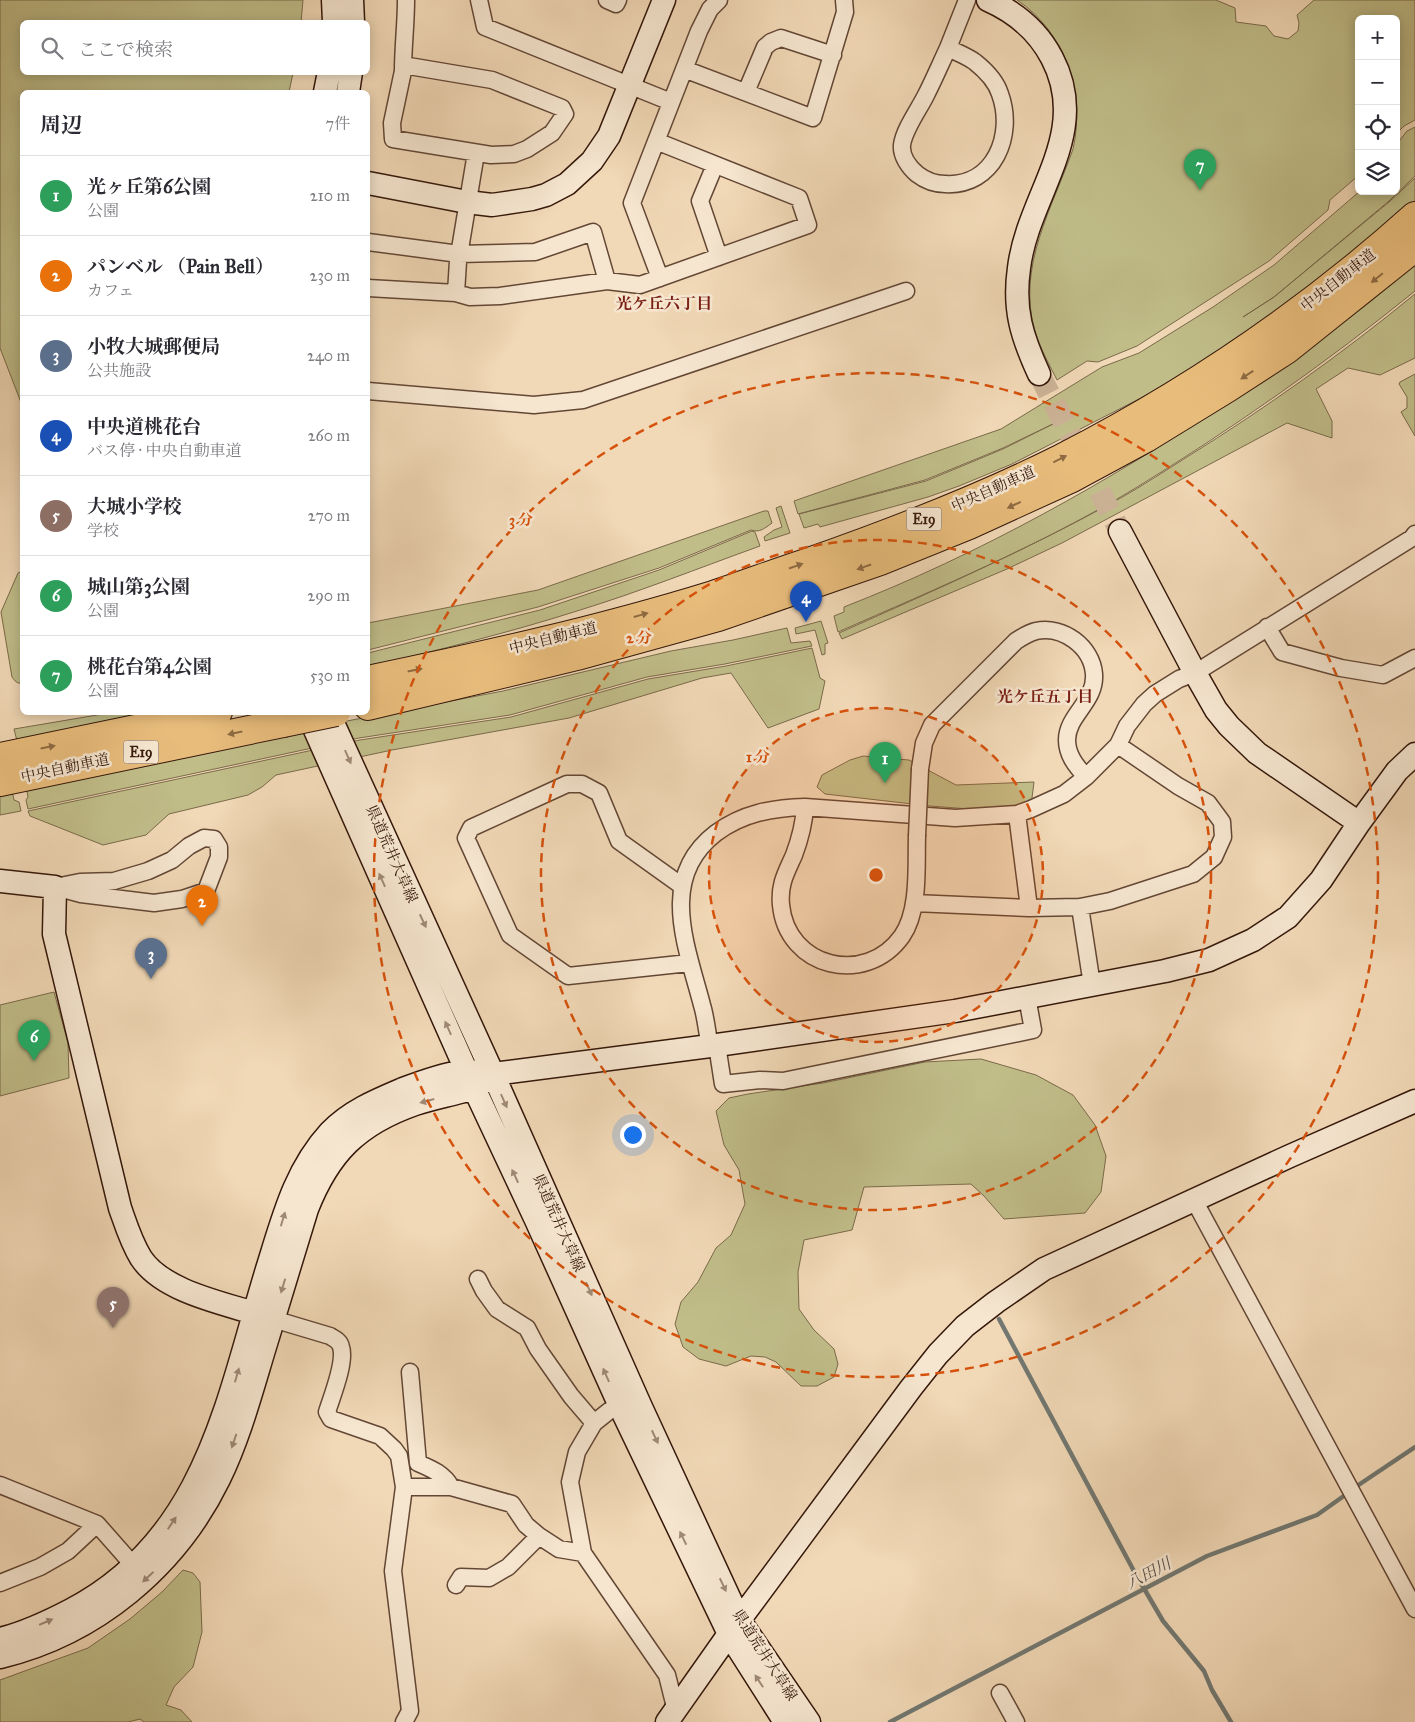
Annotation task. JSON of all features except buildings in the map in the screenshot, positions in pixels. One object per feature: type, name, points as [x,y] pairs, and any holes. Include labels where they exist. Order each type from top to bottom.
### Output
[{"type":"highway","name":"中央自動車道","points":[[370,680],[465,660],[574,633],[712,595],[872,540],[961,505],[1058,460],[1132,420],[1216,369],[1316,298],[1415,216]]},
{"type":"highway","name":"中央自動車道","points":[[370,706],[577,656],[718,617],[880,561],[969,525],[1072,478],[1146,438],[1229,387],[1286,350],[1415,247]]},
{"type":"highway","name":"中央自動車道","points":[[0,757],[203,715]]},
{"type":"highway","name":"中央自動車道","points":[[0,782],[322,715]]},
{"type":"street","points":[[333,0],[334,20]]},
{"type":"street","points":[[352,0],[353,20]]},
{"type":"street","points":[[403,65],[492,80],[562,108],[565,114],[552,132],[528,149],[514,154],[490,155],[393,139],[392,123],[403,65],[406,0]]},
{"type":"street","points":[[479,0],[485,27],[671,102]]},
{"type":"street","points":[[607,0],[616,4],[618,0]]},
{"type":"street","points":[[370,183],[492,205],[532,199],[557,190],[576,177],[592,161],[609,136],[664,0]]},
{"type":"street","points":[[660,278],[632,203],[684,69],[710,9],[719,0]]},
{"type":"street","points":[[684,69],[813,118],[845,12],[844,0]]},
{"type":"street","points":[[948,48],[974,61],[992,79],[1000,93],[1005,123],[1003,139],[998,153],[990,166],[979,176],[966,182],[938,184],[924,179],[911,168],[904,157],[902,147],[904,137],[948,48],[967,0]]},
{"type":"street","points":[[988,0],[1000,5],[1020,19],[1038,36],[1056,65],[1065,98],[1065,122],[1058,155],[1026,234],[1017,282],[1017,303],[1020,323],[1039,374]]},
{"type":"street","points":[[746,92],[765,47],[771,42],[781,38],[833,55]]},
{"type":"street","points":[[325,90],[328,75]]},
{"type":"street","points":[[348,90],[351,75]]},
{"type":"street","points":[[370,288],[456,293],[470,297],[500,296],[607,281],[640,285],[808,225],[799,198],[656,141]]},
{"type":"street","points":[[456,293],[459,254],[476,153]]},
{"type":"street","points":[[715,164],[700,204],[719,257]]},
{"type":"street","points":[[370,242],[459,254],[535,252],[593,232],[607,281]]},
{"type":"street","points":[[370,391],[534,405],[583,400],[906,291]]},
{"type":"street","points":[[1120,531],[1216,710],[1242,740],[1257,753],[1359,822]]},
{"type":"street","points":[[1026,997],[1032,1030],[783,1082],[760,1080],[723,1084],[682,927],[682,886],[687,870],[695,854],[709,838],[740,818],[759,811],[784,807],[805,807],[955,818],[1017,814],[1049,802],[1064,794],[1086,777],[1118,745],[1127,726],[1144,704],[1155,694],[1179,679],[1195,673],[1412,538],[1415,534]]},
{"type":"street","points":[[1267,627],[1282,652],[1341,668],[1384,675],[1415,658]]},
{"type":"street","points":[[805,807],[800,838],[784,874],[780,889],[783,920],[798,946],[809,955],[823,962],[840,965],[860,964],[877,958],[892,947],[902,936],[908,923],[914,903],[920,769],[924,743],[932,725],[1016,641],[1027,634],[1038,630],[1052,631],[1076,641],[1085,650],[1091,661],[1094,685],[1088,699],[1070,725],[1067,738],[1068,752],[1086,777]]},
{"type":"street","name":"県道荒井大草線","points":[[309,715],[470,1079],[536,1220],[628,1402],[734,1628],[785,1722]]},
{"type":"street","name":"県道荒井大草線","points":[[329,715],[493,1074],[628,1402]]},
{"type":"street","points":[[914,903],[1029,908],[1080,907],[1110,901],[1193,874],[1214,857],[1223,837],[1222,822],[1208,803],[1178,786],[1118,745]]},
{"type":"street","points":[[0,1657],[38,1646],[105,1611],[138,1586],[173,1550],[195,1521],[212,1494],[229,1458],[264,1316],[288,1202],[306,1162],[332,1130],[348,1117],[375,1100],[411,1086],[713,1046],[955,1011],[1165,971],[1209,960],[1253,940],[1288,917],[1320,880],[1359,822],[1397,771],[1415,754]]},
{"type":"street","points":[[682,886],[619,841],[599,793],[582,784],[567,784],[470,828],[466,838],[510,935],[568,976],[690,963]]},
{"type":"street","points":[[1017,814],[1029,908]]},
{"type":"street","points":[[0,881],[55,887],[81,894],[154,903],[182,899],[206,891],[219,857],[220,847],[214,839],[204,838],[189,846],[172,860],[148,871],[114,881],[80,882],[55,887]]},
{"type":"street","points":[[55,887],[54,934],[120,1208],[132,1244],[157,1276],[177,1288],[330,1336],[337,1340],[342,1348],[342,1356],[338,1380],[327,1412],[331,1419],[380,1436],[399,1456],[404,1487],[392,1571],[410,1711],[404,1722]]},
{"type":"street","points":[[1080,907],[1092,984]]},
{"type":"street","points":[[672,1716],[734,1628],[911,1388],[938,1354],[965,1326],[1044,1269],[1415,1101]]},
{"type":"street","points":[[1194,1200],[1415,1610]]},
{"type":"street","points":[[478,1279],[484,1291],[497,1308],[528,1328],[538,1349],[594,1423]]},
{"type":"street","points":[[0,1639],[33,1628],[92,1599],[134,1566],[168,1528],[186,1501],[202,1469],[264,1316]]},
{"type":"street","points":[[410,1372],[418,1463],[438,1472],[447,1479],[451,1487]]},
{"type":"street","points":[[628,1402],[609,1411],[594,1423],[577,1452],[570,1482],[583,1553],[667,1675],[672,1716]]},
{"type":"street","points":[[1,1487],[96,1524],[134,1566]]},
{"type":"street","points":[[404,1487],[451,1487],[512,1504],[526,1525],[539,1536],[559,1549],[583,1553]]},
{"type":"street","points":[[0,1583],[40,1567],[68,1551],[96,1524]]},
{"type":"street","points":[[456,1585],[461,1577],[489,1578],[502,1571],[539,1536]]},
{"type":"street","name":"県道荒井大草線","points":[[734,1628],[809,1722]]},
{"type":"street","points":[[1000,1693],[1016,1722]]},
{"type":"shaded area","points":[[0,0],[303,0],[301,20],[20,20],[20,75],[293,75],[289,90],[20,90],[20,400],[0,348]]},
{"type":"shaded area","points":[[1017,0],[1216,0],[1235,8],[1236,22],[1266,26],[1274,36],[1288,39],[1298,31],[1297,15],[1314,0],[1415,0],[1415,120],[1400,130],[1400,15],[1355,15],[1355,178],[1330,200],[1328,210],[1269,261],[1137,346],[1098,362],[1087,361],[1057,380],[1035,331],[1030,307],[1030,284],[1039,238],[1073,149],[1076,107],[1074,86],[1068,66],[1059,46],[1034,13]]},
{"type":"shaded area","points":[[1415,127],[1415,176],[1400,190],[1400,140],[1407,131]]},
{"type":"shaded area","points":[[1415,178],[1415,201],[1314,285],[1178,379],[1012,464],[959,486],[928,497],[820,527],[818,524],[804,528],[799,514],[926,481],[1003,449],[1053,424],[1003,448],[925,480],[798,514],[794,501],[1001,429],[1102,367],[1139,353],[1213,307],[1274,265],[1355,195],[1395,195],[1274,297],[1397,195],[1400,195],[1400,192]]},
{"type":"shaded area","points":[[1415,264],[1415,291],[1313,369],[1243,419],[1171,466],[1063,529],[951,582],[838,632],[834,616],[844,612],[844,607],[945,564],[994,540],[1137,460],[1302,353],[1371,301]]},
{"type":"shaded area","points":[[1415,294],[1415,358],[1380,375],[1348,368],[1316,389],[1332,421],[1332,438],[1287,423],[1062,543],[1007,569],[842,639],[839,633],[1016,552],[1136,489],[1275,399],[1332,359]]},
{"type":"shaded area","points":[[1415,374],[1415,436],[1401,412],[1407,408],[1407,397],[1399,384]]},
{"type":"shaded area","points":[[781,506],[790,533],[765,541],[764,537],[782,527],[776,508]]},
{"type":"shaded area","points":[[764,511],[768,511],[772,523],[760,530],[751,530],[659,568],[538,607],[370,649],[370,623],[538,590]]},
{"type":"shaded area","points":[[752,531],[755,532],[760,546],[600,604],[525,627],[370,667],[370,652],[540,610],[659,570]]},
{"type":"shaded area","points":[[20,572],[20,683],[16,682],[12,677],[1,612]]},
{"type":"shaded area","points":[[821,621],[828,643],[825,644],[825,654],[822,655],[815,630],[796,634],[795,628]]},
{"type":"shaded area","points":[[787,628],[791,643],[810,641],[812,646],[725,664],[647,677],[510,715],[359,738],[28,809],[26,786],[248,740],[503,691],[671,651]]},
{"type":"shaded area","points":[[812,648],[820,678],[825,681],[819,709],[768,728],[731,673],[702,678],[569,718],[392,750],[276,775],[262,787],[248,795],[169,814],[146,835],[103,845],[30,816],[28,811],[360,740],[511,717],[648,679],[726,666]]},
{"type":"shaded area","points":[[97,715],[144,715],[17,741],[14,729]]},
{"type":"shaded area","points":[[863,756],[909,760],[956,785],[1034,782],[1031,806],[996,811],[930,806],[825,794],[817,787],[822,775],[850,760]]},
{"type":"shaded area","points":[[12,790],[14,800],[19,802],[21,811],[0,815],[0,793]]},
{"type":"shaded area","points":[[54,992],[68,1043],[69,1078],[0,1096],[0,1005]]},
{"type":"shaded area","points":[[981,1059],[1036,1075],[1073,1095],[1095,1125],[1106,1156],[1101,1192],[1085,1213],[1004,1219],[971,1184],[864,1187],[852,1230],[804,1240],[798,1272],[799,1309],[814,1330],[834,1349],[838,1364],[834,1377],[817,1386],[801,1386],[776,1362],[765,1357],[751,1356],[726,1366],[699,1359],[683,1347],[675,1324],[681,1302],[698,1282],[716,1248],[731,1235],[745,1204],[739,1170],[724,1145],[716,1111],[729,1098],[823,1083],[925,1062]]},
{"type":"shaded area","points":[[183,1570],[193,1573],[200,1582],[202,1632],[193,1667],[174,1687],[166,1705],[181,1710],[192,1722],[144,1722],[140,1719],[128,1722],[0,1722],[0,1680],[88,1648],[130,1619],[162,1592]]},
{"type":"waterway","points":[[999,1319],[1135,1573],[1163,1621],[1204,1671],[1212,1690],[1231,1722]]},
{"type":"waterway","name":"八田川","points":[[1354,1488],[1415,1447]]},
{"type":"waterway","name":"八田川","points":[[890,1722],[1207,1556],[1317,1515],[1348,1493]]},
{"type":"tunnel","points":[[1039,374],[1120,531]]},
{"type":"place","name":"桃花台第4公園","points":[[1200,190]]},
{"type":"place","name":"中央道桃花台","points":[[806,622]]},
{"type":"place","name":"光ヶ丘第6公園","points":[[885,783]]},
{"type":"place","name":"パンベル （Pain Bell）","points":[[202,926]]},
{"type":"place","name":"小牧大城郵便局","points":[[151,979]]},
{"type":"place","name":"城山第3公園","points":[[34,1061]]},
{"type":"place","name":"大城小学校","points":[[113,1328]]},
{"type":"district","name":"光ケ丘六丁目","points":[[664,303]]},
{"type":"district","name":"光ケ丘五丁目","points":[[1045,696]]}]
